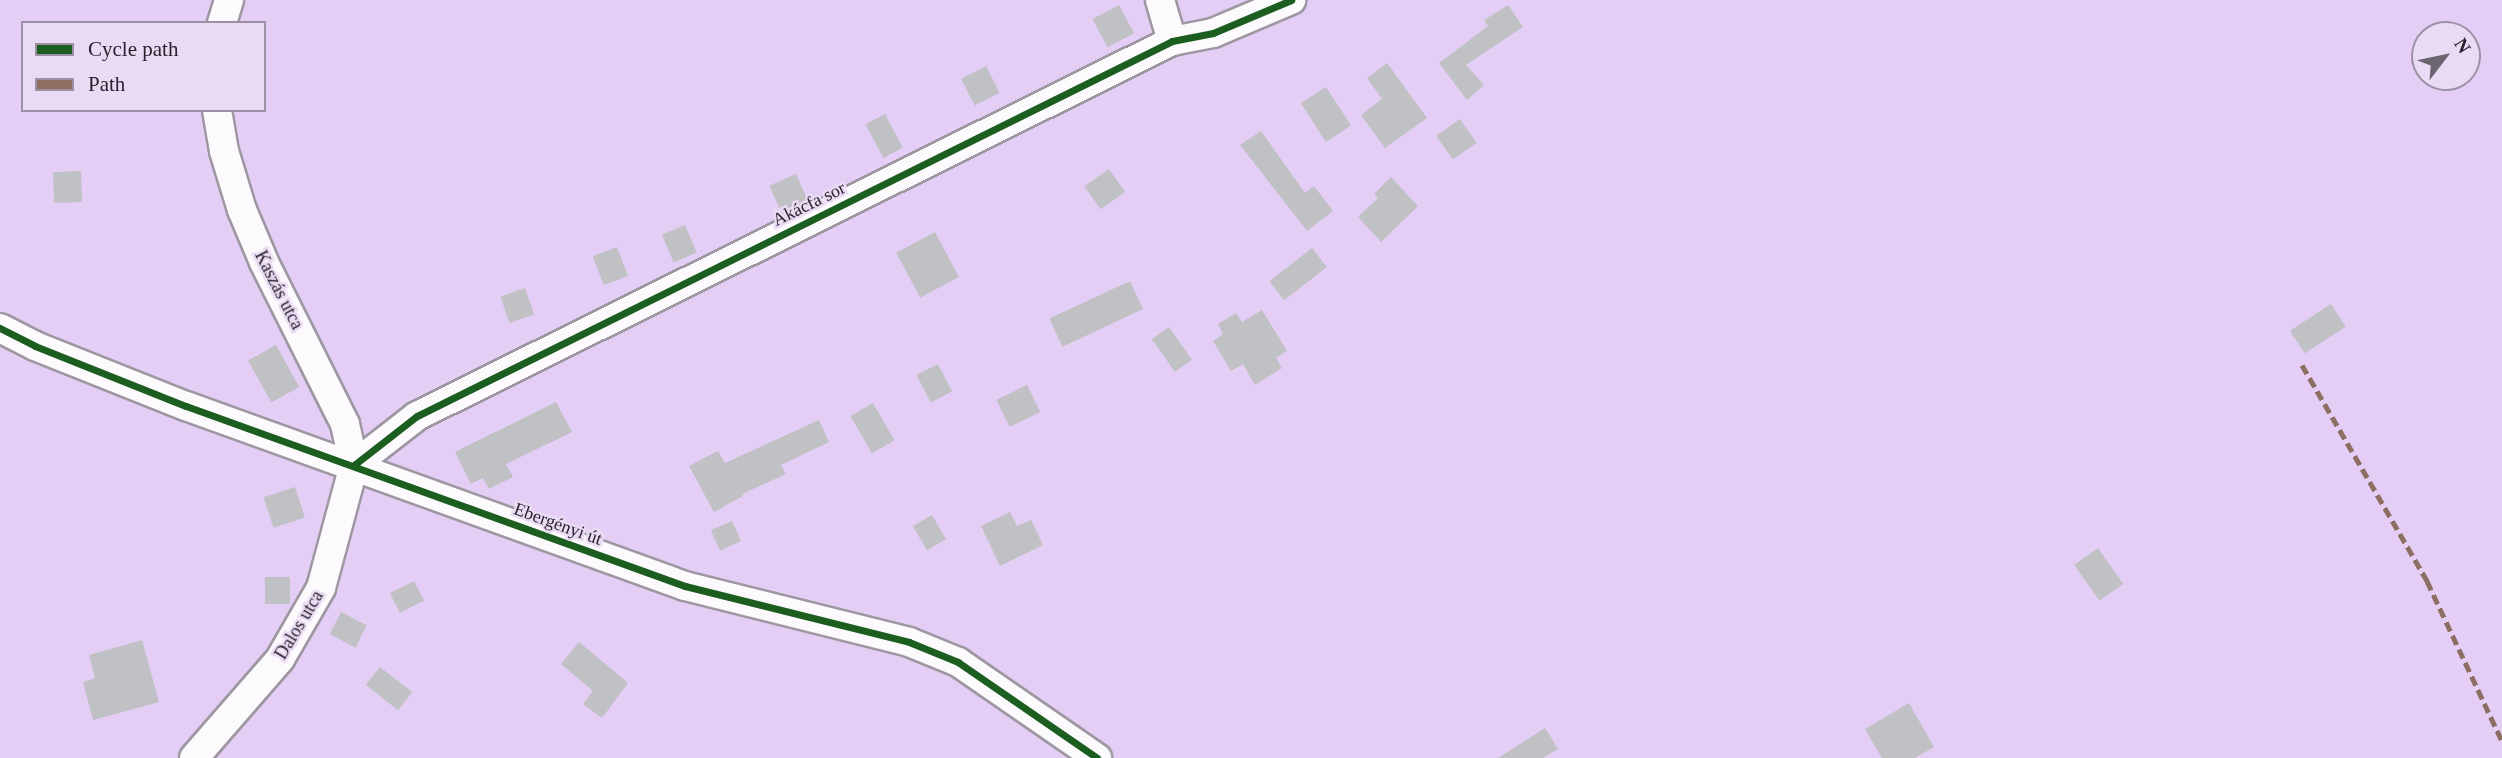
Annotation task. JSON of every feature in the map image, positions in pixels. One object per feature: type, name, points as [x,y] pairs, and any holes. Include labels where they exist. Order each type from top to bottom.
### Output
[{"type":"street","points":[[223,21],[229,0]]},
{"type":"street","points":[[1160,0],[1172,41]]},
{"type":"street","name":"Akácfa sor","points":[[354,465],[417,416],[1172,41],[1213,33],[1291,0]]},
{"type":"street","name":"Kaszás utca","points":[[217,112],[223,151],[242,210],[264,262],[345,424],[354,465]]},
{"type":"street","name":"Ebergényi út","points":[[1,329],[35,346],[186,406],[685,586],[787,614],[909,642],[958,662],[1097,758]]},
{"type":"street","name":"Dalos utca","points":[[194,758],[280,659],[321,588],[354,465]]},
{"type":"shaded area","points":[[0,0],[2502,0],[2502,758],[0,758]]},
{"type":"building","points":[[1119,5],[1134,33],[1108,47],[1093,19]]},
{"type":"building","points":[[1508,5],[1523,27],[1466,65],[1484,85],[1467,100],[1439,63],[1488,26],[1484,20]]},
{"type":"building","points":[[1387,63],[1427,118],[1385,148],[1361,115],[1382,99],[1367,78]]},
{"type":"building","points":[[986,66],[1000,93],[975,105],[961,79]]},
{"type":"building","points":[[1326,87],[1351,126],[1326,142],[1301,103]]},
{"type":"building","points":[[885,114],[903,148],[883,158],[866,124]]},
{"type":"building","points":[[1460,119],[1477,143],[1453,159],[1436,136]]},
{"type":"building","points":[[1261,131],[1305,193],[1314,186],[1333,211],[1307,231],[1240,145]]},
{"type":"building","points":[[1109,169],[1125,192],[1100,209],[1084,186]]},
{"type":"building","points":[[81,171],[82,202],[54,203],[53,172]]},
{"type":"building","points":[[796,174],[809,203],[783,215],[770,186]]},
{"type":"building","points":[[1391,177],[1418,206],[1381,242],[1358,217],[1378,198],[1374,194]]},
{"type":"building","points":[[685,225],[697,253],[674,262],[662,235]]},
{"type":"building","points":[[935,232],[959,277],[920,298],[896,253]]},
{"type":"building","points":[[617,247],[628,276],[604,285],[593,256]]},
{"type":"building","points":[[1312,248],[1327,267],[1284,300],[1269,281]]},
{"type":"building","points":[[1130,281],[1143,309],[1062,347],[1049,319]]},
{"type":"building","points":[[525,288],[534,314],[510,323],[500,296]]},
{"type":"building","points":[[2331,304],[2346,327],[2305,353],[2290,331]]},
{"type":"building","points":[[1262,310],[1287,351],[1276,358],[1282,368],[1255,385],[1243,364],[1231,371],[1213,341],[1223,334],[1218,324],[1236,313],[1242,322]]},
{"type":"building","points":[[1169,327],[1192,360],[1175,372],[1152,339]]},
{"type":"building","points":[[276,345],[299,387],[271,402],[248,361]]},
{"type":"building","points":[[938,364],[952,392],[931,403],[917,375]]},
{"type":"building","points":[[1027,385],[1040,412],[1010,427],[996,400]]},
{"type":"building","points":[[556,402],[572,432],[506,464],[513,477],[489,489],[483,478],[471,484],[455,452]]},
{"type":"building","points":[[873,403],[894,440],[872,453],[850,416]]},
{"type":"building","points":[[819,420],[829,442],[781,465],[786,474],[742,494],[743,496],[714,512],[689,466],[718,451],[725,463]]},
{"type":"building","points":[[295,487],[305,517],[274,528],[264,497]]},
{"type":"building","points":[[1010,512],[1017,526],[1031,520],[1043,545],[1000,566],[981,526]]},
{"type":"building","points":[[932,515],[946,539],[927,550],[913,526]]},
{"type":"building","points":[[732,521],[741,541],[720,550],[711,530]]},
{"type":"building","points":[[2098,548],[2123,584],[2099,601],[2074,565]]},
{"type":"building","points":[[265,577],[290,577],[290,604],[265,604]]},
{"type":"building","points":[[414,581],[424,601],[400,613],[390,593]]},
{"type":"building","points":[[341,612],[367,625],[355,647],[330,634]]},
{"type":"building","points":[[142,640],[159,702],[93,720],[83,682],[95,678],[89,655]]},
{"type":"building","points":[[579,642],[628,683],[602,718],[583,704],[593,691],[561,664]]},
{"type":"building","points":[[380,667],[412,692],[398,710],[366,685]]},
{"type":"building","points":[[1909,703],[1934,747],[1915,758],[1882,758],[1865,729]]},
{"type":"building","points":[[1545,728],[1558,749],[1543,758],[1498,758]]},
{"type":"marked path","points":[[2302,365],[2427,581],[2502,741]]},
{"type":"cycle path","points":[[354,465],[417,416],[1172,41],[1213,33],[1291,0]]},
{"type":"cycle path","points":[[0,328],[35,346],[186,406],[685,586],[909,642],[958,662],[1097,758]]}]
